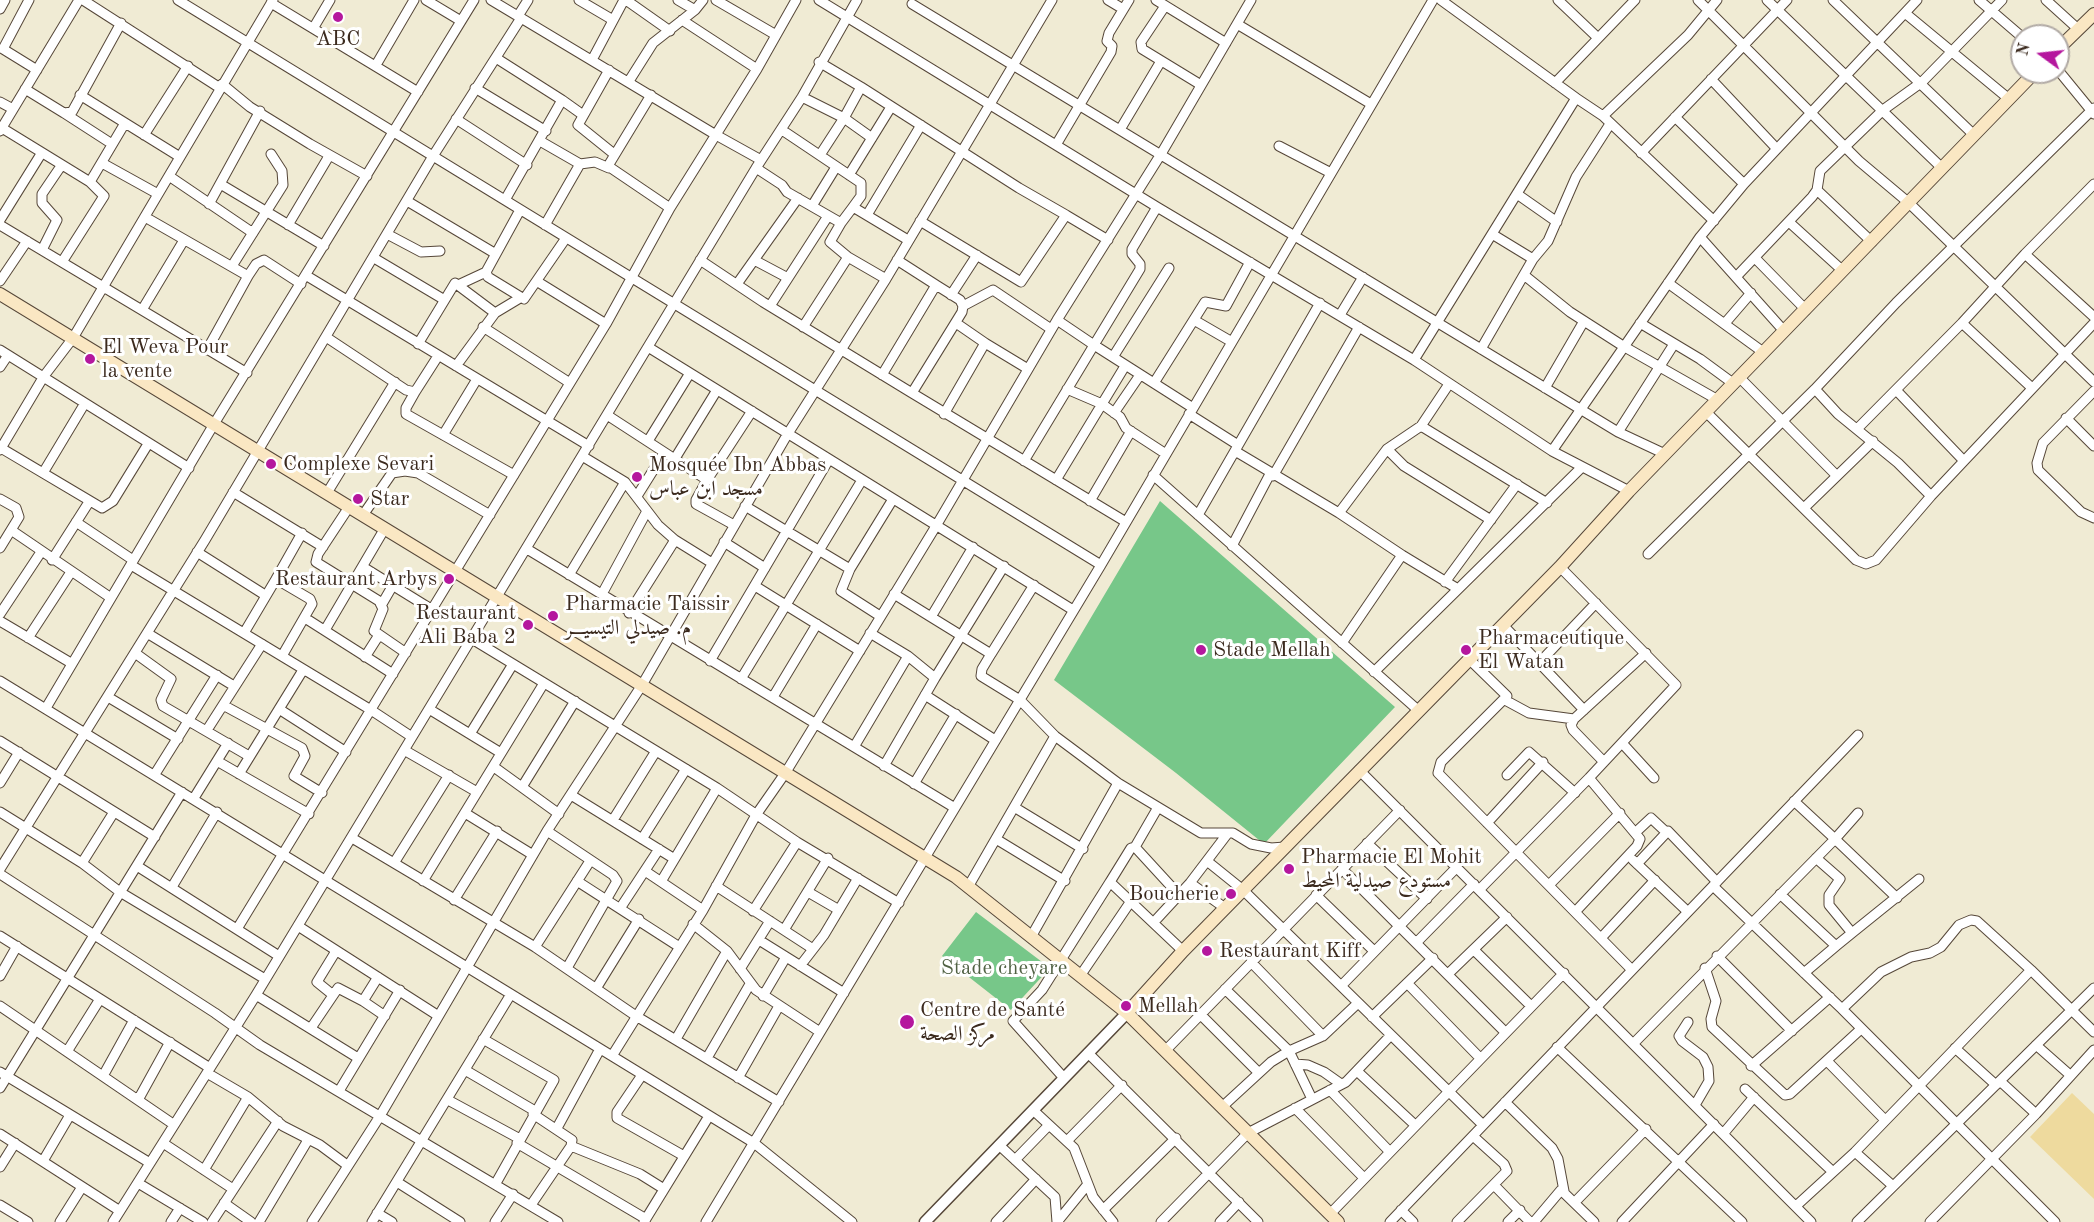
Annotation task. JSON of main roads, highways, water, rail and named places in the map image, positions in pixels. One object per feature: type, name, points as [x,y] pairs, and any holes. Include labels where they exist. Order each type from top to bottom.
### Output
[{"type":"main road","points":[[2070,37],[2094,14]]},
{"type":"main road","points":[[1127,1013],[1183,951],[1560,567],[1629,491],[2023,84]]},
{"type":"main road","points":[[0,294],[925,857],[968,886],[1127,1013],[1334,1218]]},
{"type":"place","name":"ABC","points":[[338,17]]},
{"type":"place","name":"El Weva Pour la vente","points":[[90,359]]},
{"type":"place","name":"Complexe Sevari","points":[[271,464]]},
{"type":"place","name":"Mosquée Ibn Abbas مسجد ابن عباس","points":[[637,477]]},
{"type":"place","name":"Star","points":[[358,499]]},
{"type":"place","name":"Restaurant Arbys","points":[[449,579]]},
{"type":"place","name":"Pharmacie Taissir م. صيدلي التيسيـــر","points":[[553,616]]},
{"type":"place","name":"Restaurant Ali Baba 2","points":[[528,625]]},
{"type":"place","name":"Stade Mellah","points":[[1201,650]]},
{"type":"place","name":"Pharmaceutique El Watan","points":[[1466,650]]},
{"type":"place","name":"Pharmacie El Mohit مستودع صيدلية المحيط","points":[[1289,869]]},
{"type":"place","name":"Boucherie","points":[[1231,894]]},
{"type":"place","name":"Restaurant Kiff","points":[[1207,951]]},
{"type":"place","name":"Mellah","points":[[1126,1006]]},
{"type":"place","name":"Centre de Santé مركز الصحة","points":[[907,1022]]},
{"type":"park label","name":"Stade cheyare","points":[[1004,968]]}]
